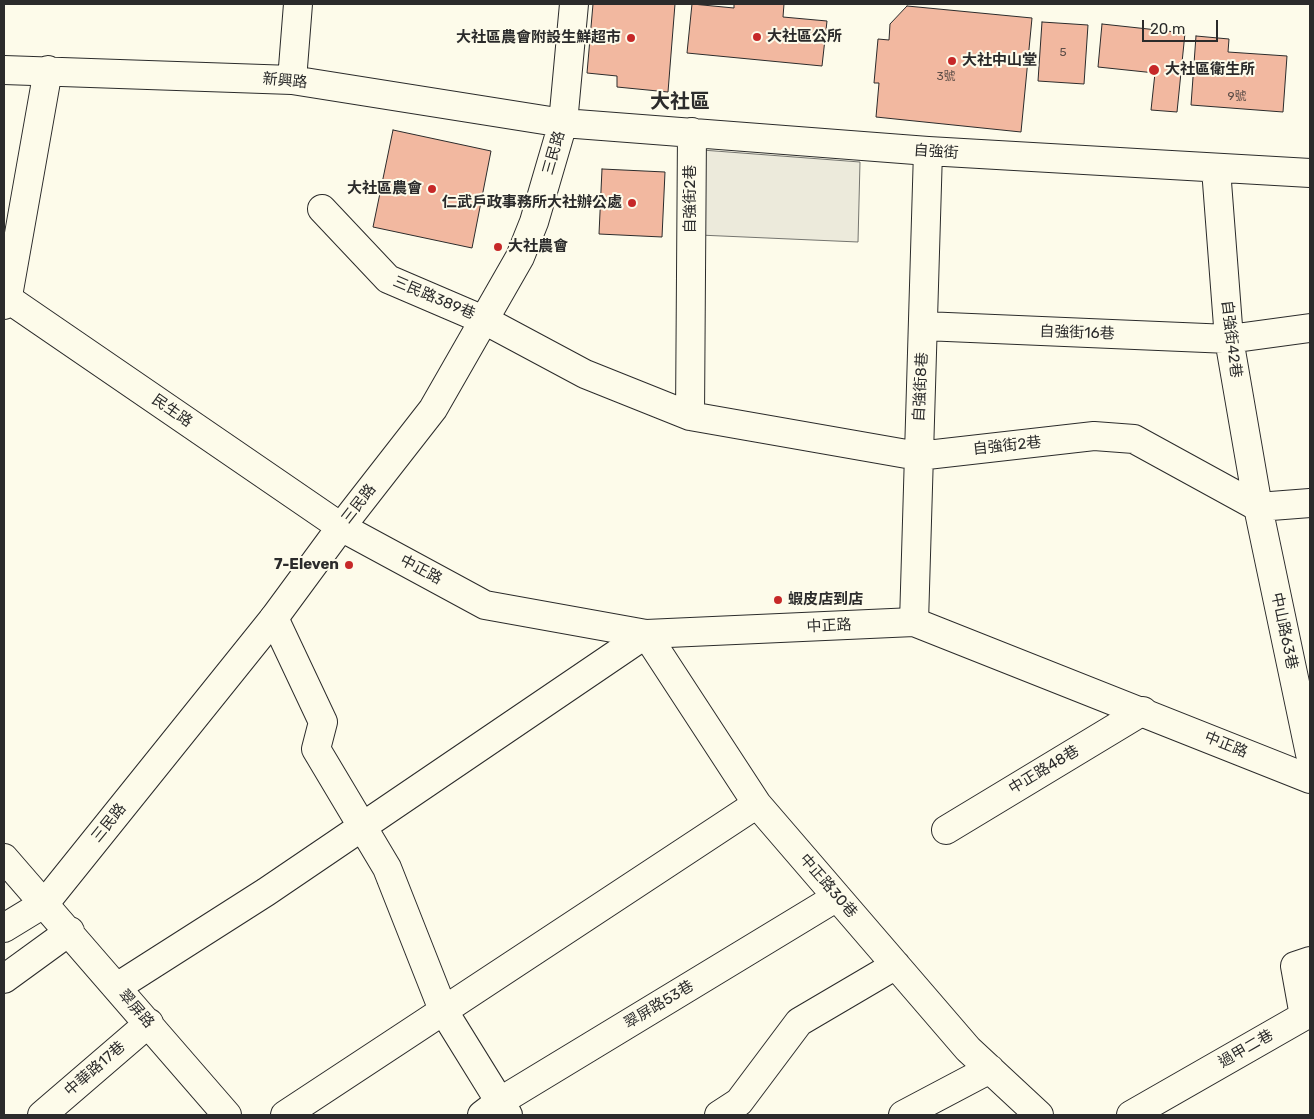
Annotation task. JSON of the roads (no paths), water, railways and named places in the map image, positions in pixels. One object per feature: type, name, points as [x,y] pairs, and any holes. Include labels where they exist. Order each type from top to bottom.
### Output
[{"type":"street","points":[[292,80],[298,4]]},
{"type":"street","name":"三民路","points":[[4,928],[44,903],[274,618],[340,527],[433,410],[486,321],[520,257],[531,231],[563,123],[574,4]]},
{"type":"street","name":"新興路","points":[[4,70],[48,70],[292,80],[563,123]]},
{"type":"street","points":[[5,299],[48,70]]},
{"type":"street","name":"自強街","points":[[563,123],[928,151],[1310,173]]},
{"type":"street","name":"自強街2巷","points":[[690,416],[692,132]]},
{"type":"street","name":"自強街8巷","points":[[914,622],[928,151]]},
{"type":"street","name":"自強街42巷","points":[[1216,169],[1229,339],[1258,507]]},
{"type":"street","name":"三民路389巷","points":[[322,209],[388,279],[486,321]]},
{"type":"street","name":"民生路","points":[[5,299],[340,527]]},
{"type":"street","name":"自強街2巷","points":[[486,321],[585,374],[690,416],[918,456],[1094,436],[1134,439],[1258,507]]},
{"type":"street","name":"自強街16巷","points":[[924,326],[1229,339],[1310,328]]},
{"type":"street","points":[[1258,507],[1310,503]]},
{"type":"street","name":"中山路63巷","points":[[1258,507],[1310,754]]},
{"type":"street","name":"中正路","points":[[340,527],[485,605],[646,634],[914,622],[1143,711],[1310,779]]},
{"type":"street","points":[[274,618],[323,722],[316,749],[387,868],[443,1010],[496,1111]]},
{"type":"street","points":[[117,987],[266,892],[362,825],[646,634]]},
{"type":"street","name":"中正路30巷","points":[[646,634],[757,804],[968,1049],[1039,1115]]},
{"type":"street","name":"中正路48巷","points":[[946,830],[1143,711]]},
{"type":"street","points":[[285,1115],[757,804]]},
{"type":"street","name":"翠屏路","points":[[4,858],[70,931],[227,1115]]},
{"type":"street","name":"翠屏路53巷","points":[[496,1111],[837,897]]},
{"type":"street","points":[[4,979],[70,931]]},
{"type":"street","name":"過甲二巷","points":[[1130,1115],[1304,1016],[1295,966],[1310,961]]},
{"type":"street","points":[[720,1115],[739,1102],[799,1022],[896,966]]},
{"type":"street","name":"中華路17巷","points":[[42,1115],[148,1023]]},
{"type":"street","points":[[903,1115],[990,1069]]},
{"type":"place","name":"大社區公所","points":[[757,37]]},
{"type":"place","name":"大社區農會附設生鮮超市","points":[[631,38]]},
{"type":"place","name":"大社中山堂","points":[[952,61]]},
{"type":"place","name":"大社區衛生所","points":[[1154,70]]},
{"type":"place","name":"大社區農會","points":[[432,189]]},
{"type":"place","name":"仁武戶政事務所大社辦公處","points":[[632,203]]},
{"type":"place","name":"大社農會","points":[[498,247]]},
{"type":"place","name":"7-Eleven","points":[[349,565]]},
{"type":"place","name":"蝦皮店到店","points":[[778,600]]},
{"type":"district","name":"大社區","points":[[680,102]]}]
